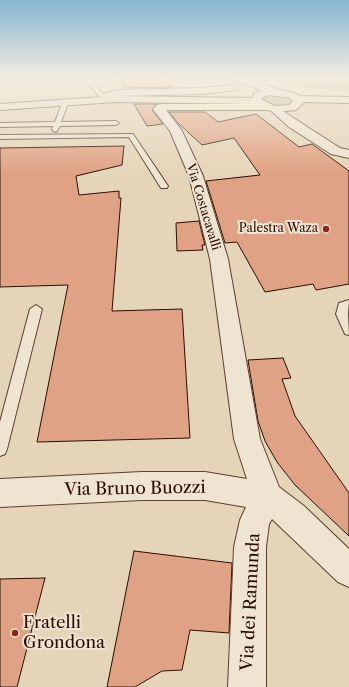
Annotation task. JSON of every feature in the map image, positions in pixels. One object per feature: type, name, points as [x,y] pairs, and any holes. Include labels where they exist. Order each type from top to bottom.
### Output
[{"type":"street","name":"Via Costacavalli","points":[[159,109],[176,132],[196,176],[217,251],[247,439],[268,497]]},
{"type":"street","points":[[272,109],[336,151],[349,154]]},
{"type":"street","name":"Via Bruno Buozzi","points":[[0,493],[142,486],[205,486],[268,497]]},
{"type":"street","points":[[268,497],[293,517],[349,571]]},
{"type":"street","name":"Via dei Ramunda","points":[[247,687],[250,547],[256,520],[268,497]]},
{"type":"lane","points":[[52,136],[63,109]]},
{"type":"lane","points":[[0,125],[116,123]]},
{"type":"lane","points":[[0,137],[131,135],[164,186]]},
{"type":"lane","points":[[349,304],[343,306],[342,314],[349,331]]},
{"type":"lane","points":[[0,448],[36,309]]},
{"type":"building","points":[[137,109],[153,109],[163,124],[147,126]]},
{"type":"building","points":[[169,112],[205,112],[218,122],[256,114],[299,147],[312,144],[349,171],[349,284],[316,290],[313,284],[265,292],[237,242],[225,243],[206,181],[260,175],[234,138],[202,145],[178,123]]},
{"type":"building","points":[[124,146],[122,165],[76,176],[79,195],[119,191],[119,198],[121,198],[112,311],[182,309],[190,438],[37,442],[68,285],[0,287],[0,148]]},
{"type":"building","points":[[199,221],[205,245],[202,245],[203,250],[177,251],[176,223]]},
{"type":"building","points":[[283,358],[291,378],[282,379],[295,416],[349,493],[349,536],[295,485],[277,462],[265,441],[258,421],[248,360]]},
{"type":"building","points":[[134,551],[232,563],[229,633],[190,630],[182,670],[162,671],[135,687],[107,687]]},
{"type":"building","name":"Fratelli Grondona","points":[[45,578],[17,687],[0,687],[0,579]]},
{"type":"place","name":"Palestra Waza","points":[[326,229]]},
{"type":"place","name":"Fratelli Grondona","points":[[15,633]]}]
